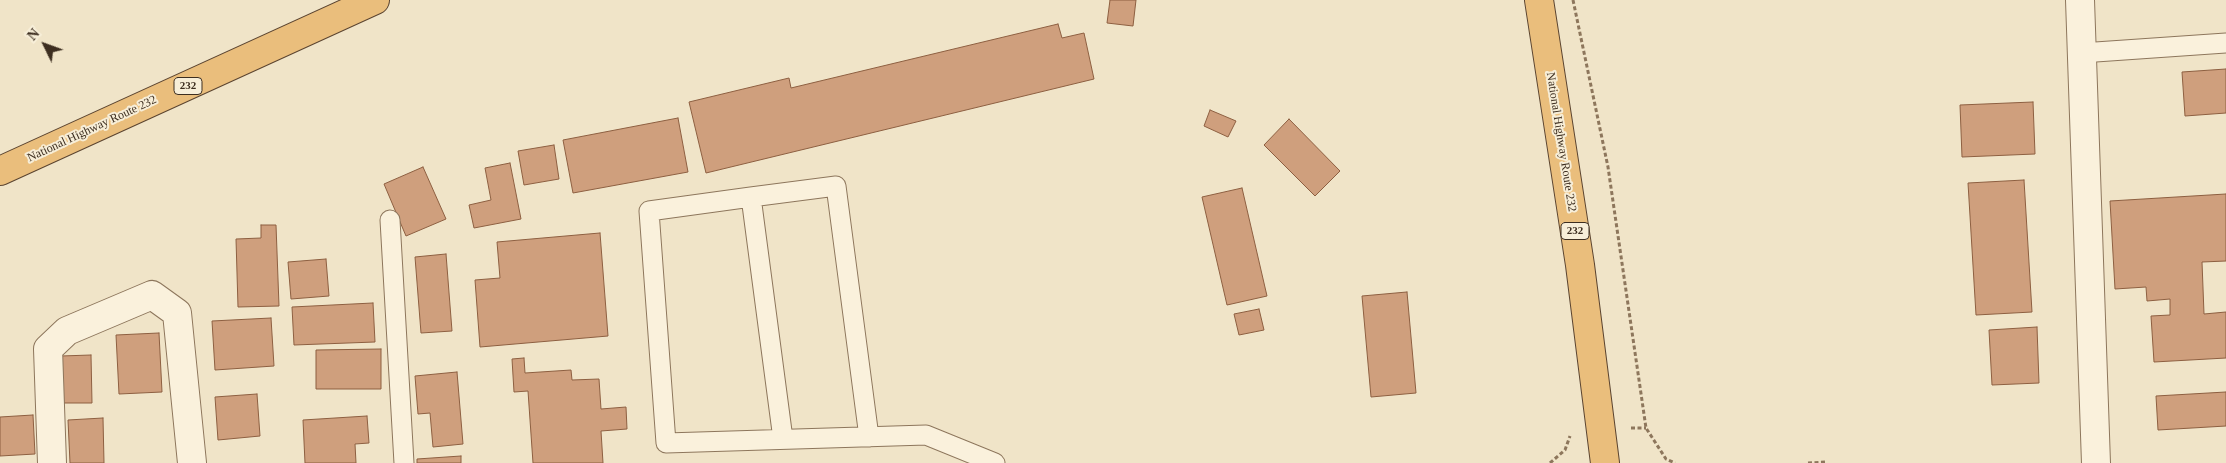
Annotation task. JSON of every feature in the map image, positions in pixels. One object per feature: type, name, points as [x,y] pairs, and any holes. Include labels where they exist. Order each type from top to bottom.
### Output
[{"type":"highway","name":"National Highway Route 232","points":[[1539,0],[1580,265],[1605,463]]},
{"type":"highway","name":"National Highway Route 232","points":[[0,171],[373,1]]},
{"type":"street","points":[[2080,0],[2096,463]]},
{"type":"street","points":[[52,463],[48,349],[67,331],[152,295],[177,313],[192,463]]},
{"type":"lane","points":[[2081,53],[2226,43]]},
{"type":"lane","points":[[869,437],[836,186],[649,211],[666,443],[783,439],[869,437],[926,435],[995,463]]},
{"type":"lane","points":[[751,197],[783,439]]},
{"type":"lane","points":[[390,220],[404,463]]},
{"type":"path","points":[[1573,0],[1608,167],[1646,428],[1666,461],[1675,463]]},
{"type":"path","points":[[1550,463],[1565,450],[1572,429]]},
{"type":"path","points":[[1808,463],[1827,462]]},
{"type":"building","points":[[1110,0],[1136,0],[1133,26],[1107,23]]},
{"type":"building","points":[[1058,24],[1062,38],[1084,33],[1094,79],[706,173],[689,102],[789,78],[791,88]]},
{"type":"building","points":[[2226,69],[2226,113],[2185,116],[2182,72]]},
{"type":"building","points":[[2033,102],[2035,154],[1962,157],[1960,105]]},
{"type":"building","points":[[1210,110],[1236,121],[1228,137],[1204,126]]},
{"type":"building","points":[[678,118],[688,172],[573,193],[563,140]]},
{"type":"building","points":[[1289,119],[1340,171],[1315,196],[1264,145]]},
{"type":"building","points":[[554,145],[559,179],[524,185],[518,151]]},
{"type":"building","points":[[510,163],[521,219],[474,228],[469,205],[491,200],[485,168]]},
{"type":"building","points":[[423,167],[446,219],[406,236],[384,184]]},
{"type":"building","points":[[2024,180],[2032,312],[1976,315],[1968,183]]},
{"type":"building","points":[[1242,188],[1267,296],[1227,305],[1202,197]]},
{"type":"building","points":[[2226,194],[2226,261],[2202,262],[2204,314],[2226,312],[2226,358],[2154,362],[2151,316],[2170,315],[2170,299],[2147,301],[2146,287],[2115,289],[2110,201]]},
{"type":"building","points":[[261,225],[276,225],[279,306],[238,307],[236,239],[261,238]]},
{"type":"building","points":[[600,233],[608,336],[480,347],[475,280],[500,278],[497,242]]},
{"type":"building","points":[[446,254],[452,331],[421,333],[415,257]]},
{"type":"building","points":[[326,259],[329,296],[291,299],[288,262]]},
{"type":"building","points":[[1407,292],[1416,393],[1371,397],[1362,296]]},
{"type":"building","points":[[373,303],[375,342],[294,345],[292,307]]},
{"type":"building","points":[[1259,309],[1264,330],[1239,335],[1234,314]]},
{"type":"building","points":[[271,318],[274,366],[215,370],[212,321]]},
{"type":"building","points":[[2037,327],[2039,383],[1992,385],[1989,330]]},
{"type":"building","points":[[159,333],[162,392],[119,394],[116,335]]},
{"type":"building","points":[[381,349],[381,389],[316,389],[316,350]]},
{"type":"building","points":[[91,355],[92,403],[62,403],[61,356]]},
{"type":"building","points":[[524,358],[525,373],[571,370],[572,380],[599,379],[601,409],[626,407],[627,429],[601,431],[603,463],[533,463],[528,391],[514,392],[512,359]]},
{"type":"building","points":[[457,372],[463,444],[433,447],[430,413],[418,414],[415,376]]},
{"type":"building","points":[[2226,392],[2226,426],[2158,430],[2156,396]]},
{"type":"building","points":[[257,394],[260,436],[218,440],[215,397]]},
{"type":"building","points":[[33,415],[35,454],[0,456],[0,417]]},
{"type":"building","points":[[367,416],[369,443],[355,444],[356,463],[305,463],[303,420]]},
{"type":"building","points":[[103,418],[104,463],[70,463],[68,420]]},
{"type":"building","points":[[461,456],[461,463],[417,463],[417,459]]}]
